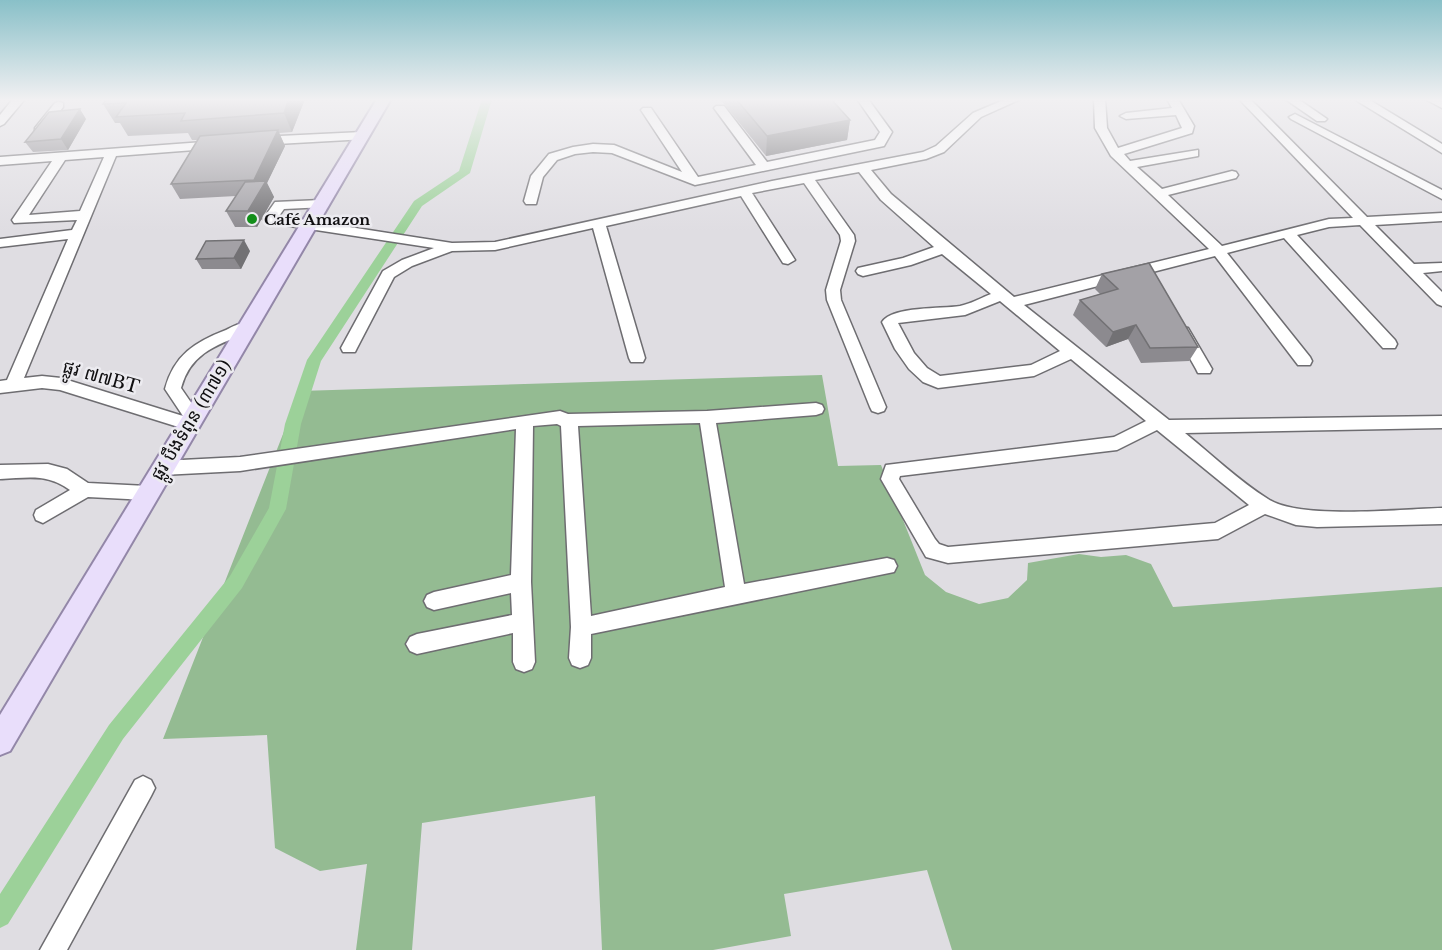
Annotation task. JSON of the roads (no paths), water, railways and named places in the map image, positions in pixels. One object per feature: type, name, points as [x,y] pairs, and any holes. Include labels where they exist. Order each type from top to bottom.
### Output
[{"type":"main road","name":"ផ្លូវ បឹងទំពុន (៣៧១)","points":[[0,741],[358,143]]},
{"type":"street","points":[[0,172],[17,154],[61,156],[234,143]]},
{"type":"street","points":[[670,143],[695,181]]},
{"type":"street","points":[[746,143],[765,168]]},
{"type":"street","points":[[531,201],[537,176],[554,158],[573,150],[614,149],[695,181],[879,143]]},
{"type":"street","points":[[321,204],[280,205],[269,219],[452,247],[502,245],[744,191],[934,152],[944,143]]},
{"type":"street","points":[[1107,143],[1127,165],[1219,251],[1305,361]]},
{"type":"street","points":[[1115,153],[1146,143]]},
{"type":"street","points":[[1288,143],[1442,301]]},
{"type":"street","points":[[1345,143],[1442,195]]},
{"type":"street","points":[[1355,143],[1387,165]]},
{"type":"street","points":[[7,386],[112,153]]},
{"type":"street","points":[[1127,165],[1194,153]]},
{"type":"street","points":[[61,156],[19,220],[83,215]]},
{"type":"street","points":[[823,156],[837,172]]},
{"type":"street","points":[[862,167],[886,197],[944,248],[1263,506],[1296,517],[1317,519],[1442,516]]},
{"type":"street","points":[[1158,194],[1232,175]]},
{"type":"street","points":[[807,178],[847,235],[848,241],[833,290],[834,300],[878,407]]},
{"type":"street","points":[[744,191],[788,260]]},
{"type":"street","points":[[1071,352],[1034,370],[938,382],[931,380],[903,353],[890,322],[895,318],[965,310],[1006,299],[1149,274],[1219,251],[1329,223],[1442,217]]},
{"type":"street","points":[[599,224],[637,358]]},
{"type":"street","points":[[1287,233],[1389,344]]},
{"type":"street","points":[[0,243],[76,234]]},
{"type":"street","points":[[349,348],[388,274],[407,263],[452,247]]},
{"type":"street","points":[[863,271],[906,262],[944,248]]},
{"type":"street","points":[[1411,269],[1442,267]]},
{"type":"street","points":[[1175,319],[1204,369]]},
{"type":"street","points":[[190,420],[173,389],[175,372],[192,352],[247,327]]},
{"type":"street","name":"ផ្លូវ ៧៧BT","points":[[7,386],[42,382],[61,384],[190,420]]},
{"type":"street","points":[[162,468],[240,464],[560,417],[566,420],[706,417],[816,409]]},
{"type":"street","points":[[706,417],[736,594]]},
{"type":"street","points":[[566,420],[569,423],[581,627],[580,658]]},
{"type":"street","points":[[524,662],[521,582],[525,421]]},
{"type":"street","points":[[1263,506],[1218,531],[948,555],[933,551],[928,545],[890,479],[892,470],[1117,443],[1161,425],[1442,422]]},
{"type":"street","points":[[0,472],[48,471],[61,474],[85,490],[147,493]]},
{"type":"street","points":[[43,515],[85,490]]},
{"type":"street","points":[[581,627],[736,594],[887,566]]},
{"type":"street","points":[[434,601],[521,582]]},
{"type":"street","points":[[417,644],[521,622]]},
{"type":"street","points":[[53,950],[143,788]]},
{"type":"waterway","points":[[0,916],[116,732],[236,582],[277,509],[293,424],[314,360],[418,204],[464,173],[473,143]]},
{"type":"place","name":"Café Amazon","points":[[252,219]]}]
